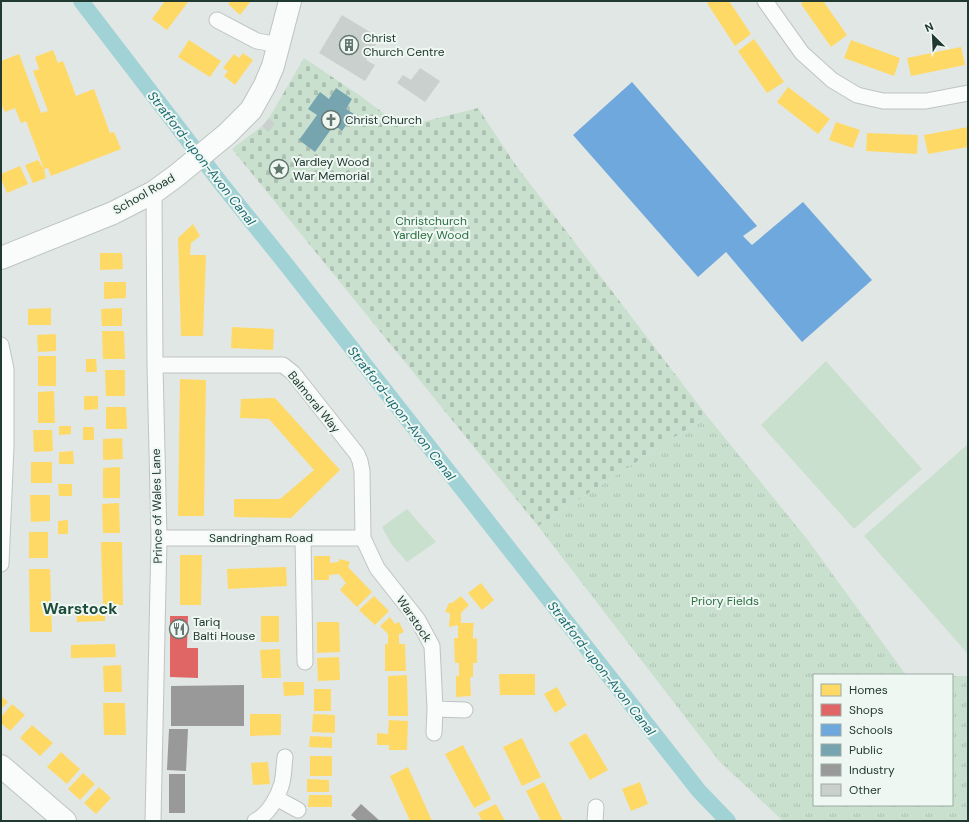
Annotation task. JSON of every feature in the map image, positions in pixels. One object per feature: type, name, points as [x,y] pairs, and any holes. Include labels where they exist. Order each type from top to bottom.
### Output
[{"type":"street","name":"School Road","points":[[1,258],[113,213],[154,192],[227,134],[251,110],[265,85],[273,66],[290,1]]},
{"type":"street","points":[[766,1],[802,54],[832,80],[857,95],[883,101],[926,102],[968,93]]},
{"type":"street","points":[[217,20],[257,41],[279,45]]},
{"type":"street","name":"Prince of Wales Lane","points":[[153,821],[159,538],[155,366],[154,192]]},
{"type":"street","points":[[1,345],[6,369],[1,564]]},
{"type":"street","name":"Balmoral Way","points":[[155,366],[283,365],[292,372],[357,454],[360,460],[362,472],[363,538]]},
{"type":"street","name":"Sandringham Road","points":[[159,538],[363,538]]},
{"type":"street","points":[[303,538],[305,662]]},
{"type":"street","name":"Warstock","points":[[363,538],[377,568],[418,620],[432,646],[435,710],[434,733]]},
{"type":"street","points":[[435,710],[465,710]]},
{"type":"street","points":[[255,821],[262,817],[276,798],[283,782],[285,757]]},
{"type":"street","points":[[1,766],[65,821]]},
{"type":"street","points":[[276,798],[298,810]]},
{"type":"green space","name":"Christchurch Yardley Wood","points":[[304,58],[362,97],[402,127],[478,108],[515,164],[707,416],[538,526],[232,149],[266,123]]},
{"type":"green space","points":[[826,361],[922,469],[854,529],[761,425]]},
{"type":"green space","name":"Priory Fields","points":[[707,416],[807,539],[905,674],[813,674],[813,806],[953,806],[953,676],[968,676],[968,821],[783,821],[719,761],[538,526]]},
{"type":"green space","points":[[968,444],[968,654],[864,536]]},
{"type":"green space","points":[[407,509],[436,542],[407,562],[392,545],[382,527]]},
{"type":"building: Homes","points":[[165,1],[188,2],[167,30],[152,19]]},
{"type":"building: Homes","points":[[231,1],[251,1],[240,15],[228,4]]},
{"type":"building: Homes","points":[[710,1],[729,1],[751,34],[735,46],[707,3]]},
{"type":"building: Homes","points":[[804,1],[823,1],[847,35],[831,47],[801,4]]},
{"type":"building: Homes","points":[[754,39],[784,82],[767,93],[738,51]]},
{"type":"building: Homes","points":[[189,40],[221,61],[210,77],[178,57]]},
{"type":"building: Homes","points":[[851,40],[900,58],[894,76],[844,58]]},
{"type":"building: Homes","points":[[961,47],[965,65],[911,76],[907,58]]},
{"type":"building: Homes","points":[[53,50],[58,63],[63,61],[76,96],[94,89],[110,133],[114,132],[121,149],[51,176],[48,168],[44,169],[26,121],[21,123],[15,108],[5,112],[1,103],[1,61],[19,54],[41,113],[48,111],[33,71],[39,69],[35,57]]},
{"type":"building: Homes","points":[[243,53],[253,60],[235,85],[224,76],[228,71],[223,68],[234,54],[239,58]]},
{"type":"building: Homes","points":[[788,87],[830,119],[818,134],[777,102]]},
{"type":"building: Homes","points":[[836,122],[860,130],[853,148],[829,140]]},
{"type":"building: Homes","points":[[968,127],[968,147],[928,154],[924,135]]},
{"type":"building: Homes","points":[[867,133],[918,135],[917,154],[866,151]]},
{"type":"building: Homes","points":[[38,160],[44,169],[46,178],[33,183],[25,165]]},
{"type":"building: Homes","points":[[20,166],[28,184],[7,193],[1,178],[1,174]]},
{"type":"building: Homes","points":[[193,224],[200,236],[191,243],[190,255],[206,255],[203,336],[181,336],[178,238]]},
{"type":"building: Homes","points":[[100,253],[122,253],[123,269],[100,270]]},
{"type":"building: Homes","points":[[104,282],[126,282],[126,298],[104,299]]},
{"type":"building: Homes","points":[[51,308],[51,325],[28,325],[28,309]]},
{"type":"building: Homes","points":[[122,308],[122,326],[102,326],[101,309]]},
{"type":"building: Homes","points":[[232,327],[274,329],[273,350],[231,348]]},
{"type":"building: Homes","points":[[102,331],[124,331],[125,359],[103,359]]},
{"type":"building: Homes","points":[[56,334],[56,351],[38,352],[37,335]]},
{"type":"building: Homes","points":[[38,356],[56,356],[56,386],[38,386]]},
{"type":"building: Homes","points":[[86,359],[96,359],[97,372],[86,372]]},
{"type":"building: Homes","points":[[105,370],[125,370],[125,396],[106,396]]},
{"type":"building: Homes","points":[[180,379],[206,380],[204,516],[178,516]]},
{"type":"building: Homes","points":[[54,391],[55,423],[38,423],[38,392]]},
{"type":"building: Homes","points":[[84,396],[98,396],[98,409],[84,410]]},
{"type":"building: Homes","points":[[275,398],[340,470],[291,518],[234,517],[234,499],[280,499],[314,470],[269,419],[240,418],[241,399]]},
{"type":"building: Homes","points":[[106,407],[126,407],[127,429],[106,429]]},
{"type":"building: Homes","points":[[59,426],[71,426],[71,434],[59,435]]},
{"type":"building: Homes","points":[[83,427],[94,427],[94,440],[83,440]]},
{"type":"building: Homes","points":[[33,430],[52,430],[53,451],[34,452]]},
{"type":"building: Homes","points":[[122,438],[123,459],[103,460],[103,439]]},
{"type":"building: Homes","points":[[73,451],[74,464],[59,464],[59,452]]},
{"type":"building: Homes","points":[[31,462],[52,462],[52,483],[31,483]]},
{"type":"building: Homes","points":[[120,467],[120,498],[103,498],[103,468]]},
{"type":"building: Homes","points":[[58,484],[72,484],[72,496],[59,496]]},
{"type":"building: Homes","points":[[30,495],[50,495],[50,521],[31,522]]},
{"type":"building: Homes","points":[[119,503],[120,533],[103,533],[102,504]]},
{"type":"building: Homes","points":[[68,520],[68,534],[58,534],[58,521]]},
{"type":"building: Homes","points":[[29,532],[48,532],[48,558],[29,558]]},
{"type":"building: Homes","points":[[101,542],[122,542],[123,605],[103,605]]},
{"type":"building: Homes","points":[[180,555],[202,555],[201,605],[180,605]]},
{"type":"building: Homes","points":[[314,556],[330,556],[330,563],[338,562],[340,559],[350,562],[348,567],[372,592],[357,607],[340,590],[346,583],[339,574],[329,575],[329,580],[314,580]]},
{"type":"building: Homes","points":[[286,567],[287,586],[228,589],[227,569]]},
{"type":"building: Homes","points":[[29,569],[50,569],[52,632],[30,632]]},
{"type":"building: Homes","points":[[481,583],[494,600],[482,610],[468,593]]},
{"type":"building: Homes","points":[[374,596],[389,611],[375,625],[359,610]]},
{"type":"building: Homes","points":[[461,596],[469,605],[461,613],[461,623],[474,623],[473,639],[477,638],[477,663],[473,663],[473,677],[470,677],[471,696],[456,697],[456,676],[459,676],[459,663],[455,663],[454,638],[458,638],[458,625],[449,627],[450,613],[445,612],[449,603],[452,603]]},
{"type":"building: Homes","points":[[76,609],[105,609],[105,621],[77,622]]},
{"type":"building: Homes","points":[[261,616],[279,616],[279,642],[261,642]]},
{"type":"building: Homes","points":[[390,617],[395,624],[399,622],[404,632],[399,634],[399,644],[405,644],[406,671],[385,671],[385,644],[388,644],[388,634],[380,626]]},
{"type":"building: Homes","points":[[317,622],[339,622],[340,652],[317,653]]},
{"type":"building: Homes","points":[[115,644],[116,657],[71,658],[71,645]]},
{"type":"building: Homes","points":[[280,649],[281,678],[262,678],[260,650]]},
{"type":"building: Homes","points":[[339,657],[340,680],[318,681],[317,658]]},
{"type":"building: Homes","points":[[121,665],[122,692],[104,692],[103,666]]},
{"type":"building: Homes","points":[[499,674],[535,674],[535,695],[500,695]]},
{"type":"building: Homes","points":[[407,675],[408,716],[388,716],[388,676]]},
{"type":"building: Homes","points":[[283,682],[304,682],[304,695],[284,696]]},
{"type":"building: Homes","points":[[557,687],[567,705],[555,713],[544,694]]},
{"type":"building: Homes","points":[[314,689],[331,689],[331,711],[314,711]]},
{"type":"building: Homes","points":[[1,696],[8,702],[1,709]]},
{"type":"building: Homes","points":[[103,703],[125,703],[126,735],[104,735]]},
{"type":"building: Homes","points":[[12,704],[25,715],[10,731],[1,723],[1,717]]},
{"type":"building: Homes","points":[[250,714],[281,714],[281,735],[250,736]]},
{"type":"building: Homes","points":[[313,714],[335,715],[335,733],[312,732]]},
{"type":"building: Homes","points":[[389,720],[408,721],[407,750],[389,750],[389,745],[377,745],[377,733],[388,734]]},
{"type":"building: Homes","points":[[32,725],[53,743],[40,756],[20,738]]},
{"type":"building: Homes","points":[[586,733],[608,770],[590,780],[569,743]]},
{"type":"building: Homes","points":[[310,736],[332,737],[332,748],[309,747]]},
{"type":"building: Homes","points":[[522,738],[541,777],[522,786],[503,747]]},
{"type":"building: Homes","points":[[463,745],[491,799],[474,808],[445,754]]},
{"type":"building: Homes","points":[[61,752],[80,769],[67,784],[47,767]]},
{"type":"building: Homes","points":[[310,756],[332,756],[332,776],[310,776]]},
{"type":"building: Homes","points":[[268,762],[270,784],[253,785],[251,763]]},
{"type":"building: Homes","points":[[408,767],[432,821],[410,821],[390,776]]},
{"type":"building: Homes","points":[[83,773],[95,784],[80,800],[68,789]]},
{"type":"building: Homes","points":[[307,779],[329,780],[329,792],[307,792]]},
{"type":"building: Homes","points":[[544,782],[563,821],[541,821],[526,791]]},
{"type":"building: Homes","points":[[640,782],[648,804],[631,811],[622,789]]},
{"type":"building: Homes","points":[[99,787],[111,798],[96,814],[84,803]]},
{"type":"building: Homes","points":[[309,795],[332,795],[332,807],[308,807]]},
{"type":"building: Homes","points":[[496,804],[505,821],[482,821],[478,813]]},
{"type":"building: Shops","points":[[170,616],[188,616],[187,648],[198,648],[198,678],[170,677]]},
{"type":"building: Schools","points":[[632,82],[757,226],[743,236],[752,245],[803,202],[872,280],[802,342],[726,252],[698,277],[573,135]]},
{"type":"building: Public","name":"Christ Church","points":[[336,88],[352,99],[346,109],[354,114],[342,131],[334,125],[315,152],[299,140],[317,115],[308,109],[320,92],[329,99]]},
{"type":"building: Industry","points":[[244,685],[244,726],[171,726],[171,686]]},
{"type":"building: Industry","points":[[169,729],[188,729],[186,771],[167,770]]},
{"type":"building: Industry","points":[[169,774],[185,774],[185,813],[169,813]]},
{"type":"building: Industry","points":[[361,804],[380,821],[358,821],[351,815]]},
{"type":"building: Other","name":"Christ Church Centre","points":[[342,15],[380,38],[366,60],[375,65],[365,81],[319,53]]},
{"type":"building: Other","points":[[420,68],[440,81],[425,102],[397,83],[403,75],[411,80]]},
{"type":"building: Other","points":[[269,118],[275,124],[268,132],[262,126]]},
{"type":"waterway","name":"Stratford-upon-Avon Canal","points":[[81,1],[223,186],[699,791],[728,821]]},
{"type":"place","name":"Christ Church Centre","points":[[349,45]]},
{"type":"place","name":"Christ Church","points":[[331,120]]},
{"type":"place","name":"Yardley Wood War Memorial","points":[[279,169]]},
{"type":"place","name":"Tariq Balti House","points":[[179,629]]},
{"type":"district","name":"Warstock","points":[[80,608]]}]
